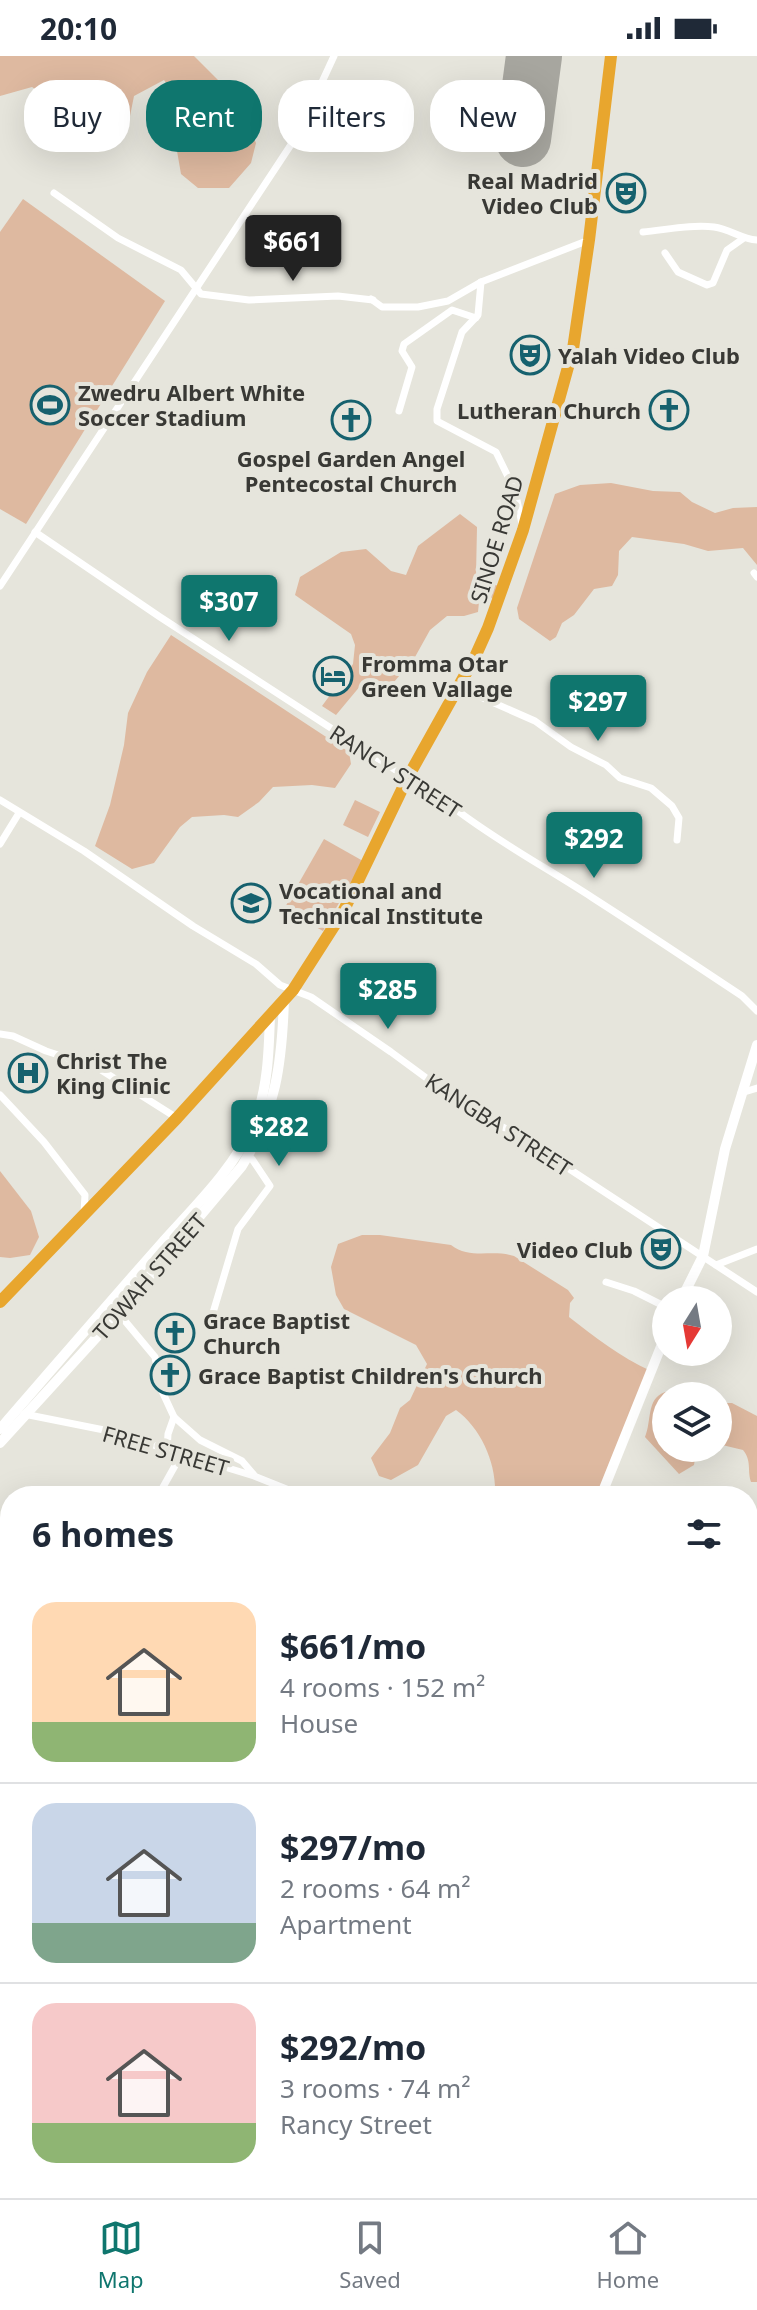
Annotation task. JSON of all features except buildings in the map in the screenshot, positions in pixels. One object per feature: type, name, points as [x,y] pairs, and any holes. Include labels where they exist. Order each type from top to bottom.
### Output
[{"type":"highway","name":"SINOE ROAD","points":[[0,1302],[177,1118],[288,994],[343,912],[408,777],[488,628],[523,530],[573,349],[611,56]]},
{"type":"street","points":[[0,586],[298,134],[334,56]]},
{"type":"street","points":[[54,193],[118,238],[181,270],[201,294],[249,300],[338,296],[372,300],[382,307],[418,307],[448,301],[481,282],[589,240]]},
{"type":"street","points":[[643,232],[711,226],[757,240]]},
{"type":"street","points":[[665,253],[678,272],[707,285],[713,283],[727,250],[744,238]]},
{"type":"street","points":[[481,282],[476,318],[462,332],[437,409],[437,421],[496,452],[515,491],[523,530]]},
{"type":"street","points":[[399,411],[412,367],[402,351],[404,344],[452,310],[476,318]]},
{"type":"street","name":"RANCY STREET","points":[[35,532],[156,615],[408,777],[491,836],[526,855],[742,996],[757,1011]]},
{"type":"street","points":[[458,687],[542,724],[571,747],[606,765],[620,778],[651,788],[672,806],[679,818],[677,840]]},
{"type":"street","name":"KANGBA STREET","points":[[0,800],[256,964],[288,994],[311,997],[463,1105],[519,1136],[757,1292]]},
{"type":"street","points":[[0,844],[19,813]]},
{"type":"street","name":"TOWAH STREET","points":[[0,1443],[116,1316],[227,1186],[255,1145],[274,1092],[288,994]]},
{"type":"street","name":"TOWAH STREET","points":[[0,1429],[206,1193],[245,1140],[255,1122],[261,1100],[270,1042],[270,1014]]},
{"type":"street","points":[[0,1034],[98,1068],[177,1118]]},
{"type":"street","points":[[688,1286],[703,1256],[725,1149],[757,1045]]},
{"type":"street","points":[[741,1093],[757,1088]]},
{"type":"street","points":[[0,1095],[44,1142],[85,1195],[84,1212]]},
{"type":"street","points":[[212,1316],[238,1229],[271,1183],[252,1159]]},
{"type":"street","points":[[716,1265],[757,1249]]},
{"type":"street","points":[[606,1282],[652,1300]]},
{"type":"street","points":[[116,1316],[125,1321],[155,1357],[161,1389],[174,1417],[200,1440],[242,1461],[254,1476]]},
{"type":"street","points":[[605,1486],[653,1366]]},
{"type":"street","name":"FREE STREET","points":[[24,1414],[104,1430],[279,1486]]},
{"type":"street","points":[[167,1451],[168,1434],[174,1417]]},
{"type":"street","points":[[164,1486],[181,1455]]},
{"type":"shaded area","points":[[0,56],[194,56],[218,80],[146,80],[146,90],[134,96],[130,116],[130,80],[24,80],[24,89],[0,96]]},
{"type":"shaded area","points":[[177,152],[254,152],[251,163],[229,188],[198,188],[181,174]]},
{"type":"shaded area","name":"Zwedru Albert White Soccer Stadium","points":[[23,199],[165,301],[26,524],[0,509],[0,232]]},
{"type":"shaded area","points":[[611,483],[653,491],[680,492],[692,502],[715,513],[733,508],[757,507],[757,565],[743,548],[708,551],[684,544],[632,537],[619,551],[618,575],[612,586],[594,589],[574,615],[562,623],[556,637],[550,641],[519,619],[517,608],[555,494],[580,485]]},
{"type":"shaded area","points":[[460,514],[477,527],[476,575],[483,582],[504,587],[498,600],[484,596],[479,602],[478,612],[447,616],[430,630],[415,657],[389,688],[361,685],[336,715],[322,706],[353,664],[355,645],[351,634],[295,595],[300,577],[341,552],[366,549],[391,571],[406,575],[418,546]]},
{"type":"shaded area","points":[[171,635],[349,752],[351,764],[335,788],[312,785],[273,787],[238,817],[192,817],[180,827],[154,863],[132,869],[95,846],[110,805],[128,713],[147,672]]},
{"type":"shaded area","points":[[355,800],[380,812],[368,837],[343,825]]},
{"type":"shaded area","points":[[324,839],[363,861],[323,931],[284,909]]},
{"type":"shaded area","points":[[0,1171],[31,1211],[39,1237],[30,1255],[0,1257]]},
{"type":"shaded area","points":[[362,1235],[380,1235],[451,1245],[466,1252],[514,1256],[568,1290],[574,1298],[570,1303],[569,1317],[618,1353],[651,1371],[603,1486],[495,1486],[486,1448],[473,1427],[456,1410],[446,1416],[418,1465],[391,1480],[379,1476],[371,1458],[390,1433],[400,1408],[410,1400],[427,1364],[416,1345],[344,1309],[336,1295],[331,1267],[338,1244]]},
{"type":"shaded area","points":[[732,1403],[757,1416],[757,1482],[751,1482],[743,1450],[732,1447]]},
{"type":"shaded area","points":[[652,1405],[652,1445],[645,1437]]},
{"type":"shaded area","points":[[668,1462],[694,1462],[694,1465],[679,1474]]},
{"type":"runway","points":[[531,80],[534,56]]},
{"type":"place","name":"Real Madrid Video Club","points":[[626,193]]},
{"type":"place","name":"Yalah Video Club","points":[[530,355]]},
{"type":"place","name":"Zwedru Albert White Soccer Stadium","points":[[50,405]]},
{"type":"place","name":"Lutheran Church","points":[[669,410]]},
{"type":"place","name":"Gospel Garden Angel Pentecostal Church","points":[[351,420]]},
{"type":"place","name":"Fromma Otar Green Vallage","points":[[333,676]]},
{"type":"place","name":"Vocational and Technical Institute","points":[[251,903]]},
{"type":"place","name":"Christ The King Clinic","points":[[28,1073]]},
{"type":"place","name":"Video Club","points":[[661,1249]]},
{"type":"place","name":"Grace Baptist Church","points":[[175,1333]]},
{"type":"place","name":"Grace Baptist Children's Church","points":[[170,1375]]}]
